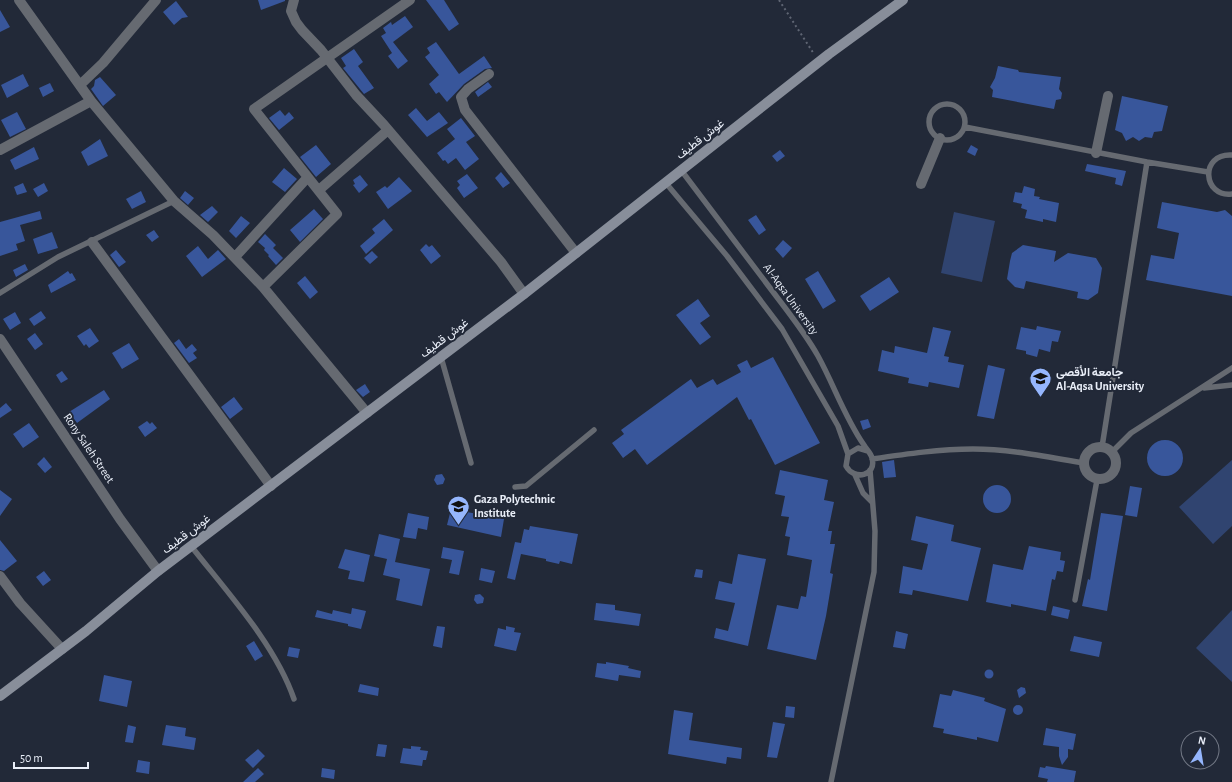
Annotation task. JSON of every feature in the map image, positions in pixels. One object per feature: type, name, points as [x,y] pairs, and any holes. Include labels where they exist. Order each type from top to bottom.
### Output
[{"type":"main road","name":"غوش قطيف","points":[[0,696],[62,649],[158,571],[524,294],[819,62],[903,0]]},
{"type":"street","points":[[18,0],[91,101],[174,201],[235,257],[263,287],[367,413]]},
{"type":"street","points":[[80,85],[103,63],[156,0]]},
{"type":"street","points":[[294,0],[291,11],[296,22],[501,262],[524,294]]},
{"type":"street","points":[[263,287],[337,214],[254,110],[410,0]]},
{"type":"street","points":[[489,74],[461,97],[464,110],[576,254]]},
{"type":"street","points":[[1096,153],[1108,96]]},
{"type":"street","points":[[0,150],[91,101]]},
{"type":"street","points":[[319,190],[388,130]]},
{"type":"street","points":[[921,184],[940,138]]},
{"type":"street","points":[[235,257],[307,178]]},
{"type":"street","points":[[92,242],[271,486]]},
{"type":"street","name":"Rony Saleh Street","points":[[0,338],[120,519],[158,571]]},
{"type":"street","points":[[1102,447],[1112,452],[1116,461],[1115,471],[1107,478],[1097,480],[1089,476],[1083,463],[1087,453],[1091,449],[1102,447]]},
{"type":"street","points":[[0,576],[20,603],[62,649]]},
{"type":"lane","points":[[951,104],[961,110],[965,121],[965,126],[963,131],[955,138],[950,140],[940,138],[932,131],[930,119],[935,109],[940,106],[951,104]]},
{"type":"lane","points":[[965,126],[1096,153],[1208,172]]},
{"type":"lane","points":[[1232,155],[1219,157],[1210,166],[1208,172],[1208,178],[1215,190],[1221,193],[1232,194]]},
{"type":"lane","points":[[1102,447],[1147,162]]},
{"type":"lane","name":"Al-Aqsa University","points":[[681,170],[808,340],[818,356],[856,435],[868,451]]},
{"type":"lane","name":"Al-Aqsa University","points":[[665,182],[727,256],[782,329],[838,426],[848,454]]},
{"type":"lane","points":[[0,293],[51,261],[174,201]]},
{"type":"lane","points":[[441,357],[471,463]]},
{"type":"lane","points":[[1112,452],[1131,433],[1204,388],[1232,368]]},
{"type":"lane","points":[[1204,388],[1232,385]]},
{"type":"lane","points":[[515,487],[526,486],[594,430]]},
{"type":"lane","points":[[832,782],[874,572],[875,531],[872,502],[873,488],[870,470],[872,459],[868,451],[858,448],[848,454],[846,466],[851,473],[855,475],[863,493],[872,502]]},
{"type":"lane","points":[[872,459],[919,453],[974,449],[1009,451],[1083,463]]},
{"type":"lane","points":[[855,475],[863,475],[870,470]]},
{"type":"lane","points":[[1075,600],[1097,480]]},
{"type":"lane","points":[[191,546],[263,638],[291,689],[294,699]]},
{"type":"path","points":[[779,0],[819,62]]},
{"type":"shaded area","points":[[954,212],[995,221],[982,282],[941,273]]},
{"type":"shaded area","points":[[1232,460],[1232,526],[1213,544],[1179,507]]},
{"type":"shaded area","points":[[1232,610],[1232,682],[1196,648]]},
{"type":"building","points":[[258,0],[285,0],[285,1],[261,10]]},
{"type":"building","points":[[426,0],[444,0],[459,24],[449,31]]},
{"type":"building","points":[[176,1],[188,17],[182,18],[174,25],[163,12]]},
{"type":"building","points":[[0,10],[10,27],[0,32]]},
{"type":"building","points":[[405,16],[413,27],[393,42],[408,61],[398,69],[388,56],[392,53],[381,36],[386,33],[383,28],[391,22],[392,25]]},
{"type":"building","points":[[436,42],[459,74],[484,56],[492,68],[485,69],[464,84],[447,102],[439,92],[436,94],[429,84],[439,75],[425,57],[430,53],[427,48]]},
{"type":"building","points":[[354,49],[363,62],[358,66],[374,88],[364,94],[343,68],[346,66],[341,58]]},
{"type":"building","points":[[998,66],[1018,70],[1019,72],[1061,77],[1059,89],[1062,93],[1061,99],[1056,100],[1054,109],[992,97],[993,90],[990,87],[995,78]]},
{"type":"building","points":[[23,74],[29,86],[7,98],[1,85]]},
{"type":"building","points":[[100,77],[116,95],[103,106],[91,89],[94,86],[95,80]]},
{"type":"building","points":[[488,82],[492,87],[478,97],[475,92]]},
{"type":"building","points":[[50,83],[54,91],[43,97],[39,88]]},
{"type":"building","points":[[1122,96],[1168,106],[1162,131],[1154,132],[1152,138],[1145,137],[1139,141],[1133,137],[1126,141],[1122,133],[1115,130]]},
{"type":"building","points":[[416,108],[427,121],[439,112],[448,123],[427,137],[408,115]]},
{"type":"building","points":[[280,110],[285,116],[289,112],[294,118],[279,130],[269,118]]},
{"type":"building","points":[[17,112],[26,129],[10,137],[1,120]]},
{"type":"building","points":[[461,118],[475,136],[466,142],[479,159],[465,170],[456,158],[448,164],[445,160],[443,161],[437,153],[455,139],[447,129]]},
{"type":"building","points":[[100,139],[108,156],[88,166],[81,152]]},
{"type":"building","points":[[316,145],[331,164],[316,177],[300,157]]},
{"type":"building","points":[[971,145],[978,149],[975,156],[967,152]]},
{"type":"building","points":[[34,147],[39,159],[15,170],[10,160]]},
{"type":"building","points":[[780,150],[785,156],[777,162],[772,156]]},
{"type":"building","points":[[1087,164],[1126,171],[1122,186],[1115,184],[1116,178],[1085,171]]},
{"type":"building","points":[[284,168],[297,179],[285,192],[272,182]]},
{"type":"building","points":[[501,172],[510,183],[503,188],[495,178]]},
{"type":"building","points":[[467,174],[478,188],[464,198],[457,188],[460,185],[457,181]]},
{"type":"building","points":[[360,175],[368,185],[359,193],[353,185],[355,184],[353,180]]},
{"type":"building","points":[[399,177],[412,191],[388,209],[376,192],[385,186],[387,188]]},
{"type":"building","points":[[23,183],[27,192],[17,195],[14,187]]},
{"type":"building","points":[[44,183],[48,191],[38,197],[33,189]]},
{"type":"building","points":[[1024,186],[1035,189],[1034,196],[1040,197],[1039,199],[1059,203],[1056,222],[1043,219],[1043,222],[1025,218],[1027,210],[1021,208],[1022,204],[1013,202],[1015,192],[1022,193]]},
{"type":"building","points":[[141,191],[146,202],[132,209],[126,199]]},
{"type":"building","points":[[185,191],[194,198],[188,205],[180,198]]},
{"type":"building","points":[[1162,202],[1217,212],[1225,210],[1232,216],[1232,296],[1146,280],[1151,255],[1174,259],[1179,233],[1157,228]]},
{"type":"building","points":[[212,206],[218,212],[208,222],[200,215]]},
{"type":"building","points":[[314,209],[323,219],[300,242],[290,230]]},
{"type":"building","points":[[40,211],[42,219],[20,225],[25,241],[16,244],[18,250],[0,256],[0,222]]},
{"type":"building","points":[[756,215],[766,230],[759,235],[748,220]]},
{"type":"building","points":[[241,216],[250,223],[236,238],[229,231]]},
{"type":"building","points":[[384,219],[393,230],[366,254],[360,246],[375,233],[372,229]]},
{"type":"building","points":[[154,230],[159,237],[152,242],[146,235]]},
{"type":"building","points":[[52,232],[58,248],[38,254],[33,239]]},
{"type":"building","points":[[265,234],[276,245],[273,248],[283,258],[276,265],[264,250],[265,248],[258,242]]},
{"type":"building","points":[[783,240],[792,248],[783,258],[775,249]]},
{"type":"building","points":[[426,244],[429,247],[432,245],[441,256],[431,264],[420,250]]},
{"type":"building","points":[[1023,245],[1056,251],[1054,262],[1068,253],[1096,258],[1102,268],[1098,293],[1088,300],[1077,298],[1078,292],[1026,281],[1024,289],[1015,287],[1007,279],[1010,261],[1012,253]]},
{"type":"building","points":[[198,246],[208,259],[218,250],[226,259],[202,277],[186,256]]},
{"type":"building","points":[[116,250],[126,262],[119,267],[110,255]]},
{"type":"building","points":[[372,251],[378,257],[370,264],[364,258]]},
{"type":"building","points":[[25,264],[28,270],[16,277],[13,270]]},
{"type":"building","points":[[68,271],[70,274],[72,273],[76,280],[51,293],[48,285]]},
{"type":"building","points":[[818,271],[836,301],[823,309],[805,279]]},
{"type":"building","points":[[305,276],[318,292],[310,299],[297,283]]},
{"type":"building","points":[[889,277],[899,292],[870,311],[860,296]]},
{"type":"building","points":[[698,299],[710,316],[700,323],[711,337],[700,345],[676,315]]},
{"type":"building","points":[[41,311],[46,318],[34,326],[29,319]]},
{"type":"building","points":[[15,312],[21,323],[10,330],[3,319]]},
{"type":"building","points":[[1037,326],[1061,331],[1058,342],[1052,341],[1050,352],[1039,349],[1037,357],[1026,354],[1026,351],[1016,349],[1021,327],[1036,330]]},
{"type":"building","points":[[933,327],[951,331],[944,356],[949,357],[948,362],[964,365],[959,388],[929,382],[928,387],[908,383],[909,378],[878,371],[882,350],[894,353],[895,346],[927,353]]},
{"type":"building","points":[[90,328],[99,341],[89,348],[86,344],[84,346],[77,336]]},
{"type":"building","points":[[35,333],[43,344],[35,350],[27,339]]},
{"type":"building","points":[[179,339],[186,349],[192,344],[197,350],[193,353],[197,358],[189,363],[174,343]]},
{"type":"building","points":[[129,343],[139,359],[122,369],[112,353]]},
{"type":"building","points":[[773,357],[820,443],[775,465],[751,419],[749,420],[737,397],[647,465],[635,449],[623,458],[612,443],[624,434],[621,430],[691,379],[697,388],[713,379],[717,385],[741,372],[737,365],[747,360],[751,368]]},
{"type":"building","points":[[988,365],[1005,369],[994,419],[977,416]]},
{"type":"building","points":[[62,371],[68,379],[61,383],[56,375]]},
{"type":"building","points":[[365,384],[370,392],[363,397],[356,390]]},
{"type":"building","points":[[104,390],[110,399],[77,423],[69,412]]},
{"type":"building","points":[[234,397],[243,409],[230,419],[221,407]]},
{"type":"building","points":[[6,403],[12,410],[0,418],[0,408]]},
{"type":"building","points":[[868,419],[871,427],[863,430],[860,421]]},
{"type":"building","points":[[147,421],[150,424],[152,422],[157,428],[145,437],[138,427]]},
{"type":"building","points":[[29,423],[39,437],[23,448],[13,434]]},
{"type":"building","points":[[1165,440],[1178,445],[1183,458],[1178,471],[1165,476],[1152,471],[1147,458],[1152,445]]},
{"type":"building","points":[[44,457],[52,467],[45,473],[37,464]]},
{"type":"building","points":[[894,460],[896,477],[884,478],[882,462]]},
{"type":"building","points":[[780,470],[828,480],[824,500],[834,502],[828,531],[832,531],[830,544],[835,544],[830,573],[833,574],[826,616],[816,660],[767,649],[777,605],[798,609],[801,596],[806,597],[812,560],[787,555],[790,537],[785,536],[789,517],[781,516],[785,496],[775,494]]},
{"type":"building","points":[[442,474],[445,479],[443,484],[437,485],[434,480],[436,475]]},
{"type":"building","points":[[997,485],[1007,489],[1011,499],[1007,509],[997,513],[987,509],[983,499],[987,489]]},
{"type":"building","points":[[1130,486],[1142,488],[1137,517],[1125,515]]},
{"type":"building","points":[[0,490],[12,499],[0,516]]},
{"type":"building","points":[[451,509],[504,519],[501,537],[447,525]]},
{"type":"building","points":[[408,513],[429,517],[427,530],[418,528],[416,539],[403,537]]},
{"type":"building","points":[[1101,513],[1123,516],[1107,611],[1082,606],[1088,579],[1090,580]]},
{"type":"building","points":[[916,516],[954,525],[951,541],[981,548],[968,601],[913,590],[912,595],[899,593],[903,566],[922,570],[928,544],[911,540]]},
{"type":"building","points":[[530,526],[578,534],[572,564],[560,561],[559,564],[546,561],[546,559],[521,554],[515,580],[507,578],[515,542],[521,543],[524,529],[529,530]]},
{"type":"building","points":[[379,534],[400,539],[395,562],[430,569],[422,606],[396,600],[400,579],[383,575],[387,559],[374,556]]},
{"type":"building","points":[[0,540],[17,561],[4,571],[0,570]]},
{"type":"building","points":[[1029,546],[1061,552],[1060,560],[1065,561],[1063,572],[1057,571],[1055,580],[1052,579],[1046,611],[1011,604],[1011,607],[986,602],[993,564],[1023,570]]},
{"type":"building","points":[[443,547],[464,551],[459,575],[449,573],[452,560],[441,558]]},
{"type":"building","points":[[345,549],[370,555],[364,582],[348,579],[350,571],[338,568]]},
{"type":"building","points":[[738,554],[766,559],[748,646],[714,638],[716,628],[728,631],[735,603],[715,599],[719,581],[732,584]]},
{"type":"building","points":[[481,568],[495,571],[492,583],[479,580]]},
{"type":"building","points":[[696,569],[703,570],[702,578],[694,577]]},
{"type":"building","points":[[44,571],[51,580],[43,586],[36,577]]},
{"type":"building","points":[[480,594],[484,598],[483,603],[477,604],[474,600],[475,595]]},
{"type":"building","points":[[596,603],[615,605],[615,610],[641,614],[639,626],[594,620]]},
{"type":"building","points":[[1053,606],[1070,610],[1068,619],[1051,615]]},
{"type":"building","points":[[352,608],[366,611],[361,629],[348,626],[348,624],[315,617],[317,610],[332,614],[333,610],[351,614]]},
{"type":"building","points":[[437,626],[445,627],[442,648],[433,646]]},
{"type":"building","points":[[506,626],[515,628],[514,632],[521,633],[516,651],[494,646],[498,628],[506,630]]},
{"type":"building","points":[[896,631],[908,634],[905,649],[893,647]]},
{"type":"building","points":[[1074,636],[1102,642],[1099,657],[1070,651]]},
{"type":"building","points":[[254,641],[263,656],[255,661],[246,646]]},
{"type":"building","points":[[289,647],[300,649],[298,658],[287,656]]},
{"type":"building","points":[[606,662],[629,666],[628,668],[641,671],[640,678],[619,675],[618,681],[595,677],[597,663],[606,664]]},
{"type":"building","points":[[989,669],[994,674],[989,679],[984,674]]},
{"type":"building","points":[[104,675],[132,681],[127,707],[99,701]]},
{"type":"building","points":[[360,684],[379,688],[378,696],[358,692]]},
{"type":"building","points":[[1021,687],[1025,688],[1026,693],[1019,698],[1017,690]]},
{"type":"building","points":[[953,690],[985,698],[984,701],[1006,709],[998,742],[977,737],[977,740],[943,733],[944,729],[933,727],[940,694],[951,696]]},
{"type":"building","points":[[1018,705],[1023,710],[1018,715],[1013,710]]},
{"type":"building","points":[[786,706],[795,707],[794,718],[785,717]]},
{"type":"building","points":[[674,710],[693,713],[689,740],[742,748],[741,759],[727,757],[726,764],[668,754]]},
{"type":"building","points":[[773,722],[785,724],[777,758],[767,757]]},
{"type":"building","points":[[128,725],[136,727],[133,743],[125,742]]},
{"type":"building","points":[[166,725],[186,728],[185,736],[196,738],[194,750],[162,745]]},
{"type":"building","points":[[1046,728],[1076,734],[1073,750],[1068,749],[1068,757],[1062,765],[1059,756],[1059,747],[1043,745]]},
{"type":"building","points":[[378,744],[387,745],[385,757],[376,756]]},
{"type":"building","points":[[411,746],[421,747],[420,750],[428,751],[426,760],[423,760],[422,766],[400,763],[403,748],[411,749]]},
{"type":"building","points":[[258,749],[265,756],[253,768],[245,760]]},
{"type":"building","points":[[138,760],[150,762],[149,774],[136,772]]},
{"type":"building","points":[[1046,766],[1076,771],[1074,782],[1047,782],[1048,779],[1038,777],[1040,767],[1045,768]]},
{"type":"building","points":[[258,768],[264,774],[255,782],[243,782]]},
{"type":"building","points":[[322,768],[335,770],[334,779],[321,777]]},
{"type":"place","name":"جامعة الأقصى Al-Aqsa University","points":[[1041,398]]},
{"type":"place","name":"Gaza Polytechnic Institute","points":[[459,526]]}]
